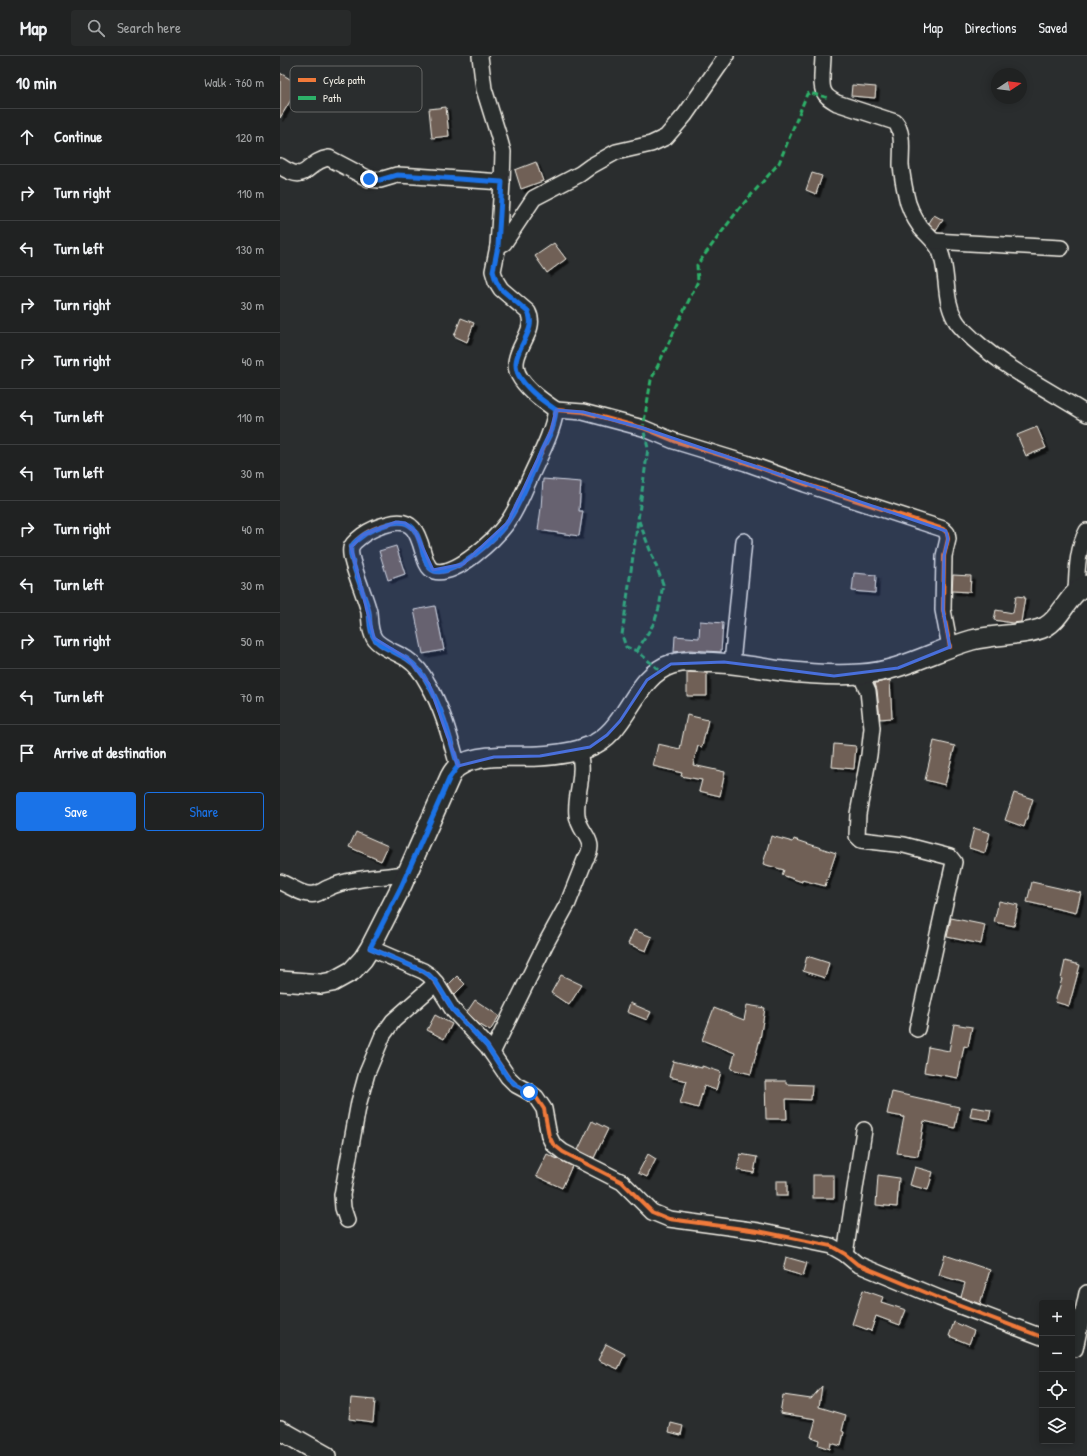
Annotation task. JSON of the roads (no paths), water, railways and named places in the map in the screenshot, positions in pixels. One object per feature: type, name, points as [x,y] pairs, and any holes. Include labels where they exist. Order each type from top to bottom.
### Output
[{"type":"street","points":[[480,56],[484,89],[503,152],[498,246],[493,271],[496,281],[501,289],[528,312],[530,317],[530,327],[516,356],[516,368],[520,379],[540,398],[556,410],[583,412],[642,428],[674,441],[746,462],[805,484],[943,529],[947,533],[948,539],[944,556],[943,610],[950,647]]},
{"type":"street","points":[[498,246],[504,243],[534,198],[580,174],[616,152],[650,144],[666,137],[685,115],[726,56]]},
{"type":"street","points":[[823,56],[822,86],[824,92],[829,98],[894,122],[898,125],[900,134],[901,167],[906,196],[911,212],[940,251],[945,267],[946,288],[951,309],[959,325],[988,352],[1087,414]]},
{"type":"street","points":[[280,166],[295,174],[302,174],[319,161],[329,158],[369,179],[380,180],[397,175],[502,182]]},
{"type":"street","points":[[934,241],[1061,248]]},
{"type":"street","points":[[458,766],[440,710],[426,680],[408,659],[380,644],[374,638],[371,630],[366,600],[354,568],[351,547],[363,535],[382,526],[396,522],[405,523],[415,531],[422,545],[426,561],[433,570],[439,571],[455,568],[463,564],[498,534],[508,522],[517,506],[551,431],[556,410]]},
{"type":"street","points":[[280,981],[321,984],[332,982],[352,971],[363,960],[401,887],[450,777],[458,766],[471,760],[494,757],[540,756],[569,753],[590,747],[607,735],[620,721],[647,680],[659,670],[671,664],[684,661],[732,663],[782,671],[834,676],[860,674],[898,668],[950,647],[986,637],[1030,631],[1045,627],[1051,623],[1081,588],[1078,565],[1082,539],[1087,531]]},
{"type":"street","points":[[732,663],[744,541]]},
{"type":"street","points":[[860,674],[868,691],[872,728],[869,755],[858,814],[857,836],[862,840],[904,845],[950,856],[954,862],[917,1029]]},
{"type":"street","points":[[492,1053],[545,945],[568,903],[591,848],[590,841],[582,829],[577,815],[581,770],[579,750]]},
{"type":"street","points":[[280,882],[307,894],[314,894],[346,882],[406,874]]},
{"type":"street","points":[[370,948],[429,975],[436,982],[453,1010],[492,1053],[512,1082],[529,1092],[540,1102],[544,1110],[549,1136],[556,1147],[622,1182],[652,1212],[669,1219],[728,1226],[831,1246],[845,1254],[857,1264],[939,1298],[1039,1336]]},
{"type":"street","points":[[347,1220],[343,1208],[342,1195],[359,1102],[367,1072],[383,1035],[393,1021],[436,982]]},
{"type":"street","points":[[845,1254],[864,1130]]},
{"type":"street","points":[[1078,1350],[1087,1293]]},
{"type":"street","points":[[280,1430],[326,1456]]}]
